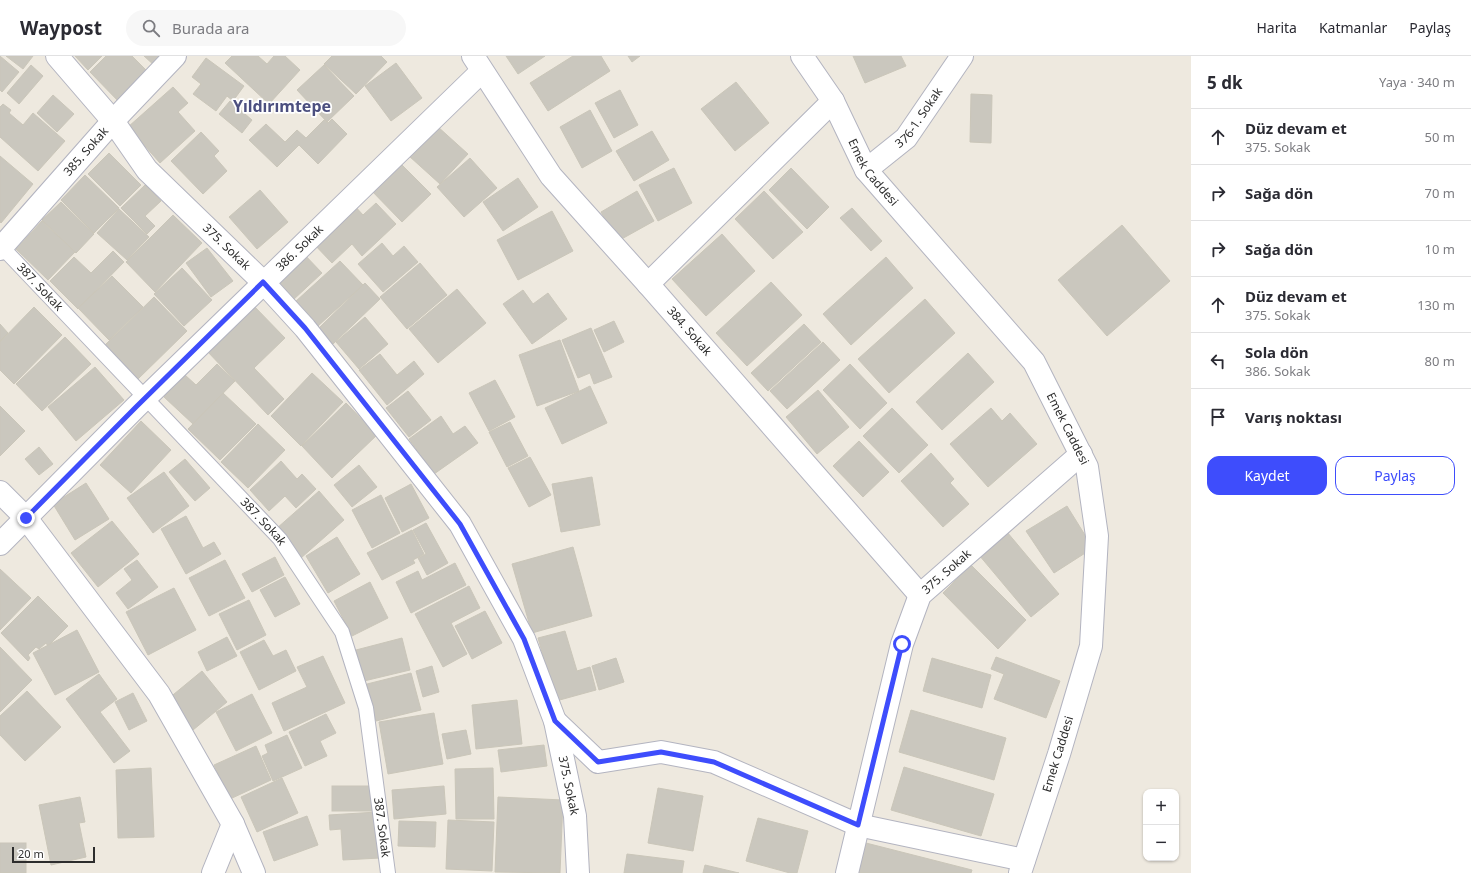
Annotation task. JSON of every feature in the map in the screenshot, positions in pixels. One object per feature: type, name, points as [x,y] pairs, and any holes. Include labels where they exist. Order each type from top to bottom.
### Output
[{"type":"street","name":"375. Sokak","points":[[57,56],[114,121],[147,170],[263,282],[305,328],[460,524],[524,639],[555,721],[575,816],[578,873]]},
{"type":"street","name":"385. Sokak","points":[[1,247],[114,121],[175,56]]},
{"type":"street","name":"Emek Caddesi","points":[[802,56],[833,101],[866,170],[1034,362],[1087,467],[1097,536],[1091,646],[1059,754],[1022,866]]},
{"type":"street","name":"376-1. Sokak","points":[[866,170],[906,138],[962,56]]},
{"type":"street","name":"386. Sokak","points":[[0,544],[263,282],[477,64]]},
{"type":"street","name":"384. Sokak","points":[[477,64],[551,176],[648,284],[920,595]]},
{"type":"street","points":[[648,284],[833,101]]},
{"type":"street","name":"375. Sokak","points":[[846,873],[902,644],[920,595],[1081,454]]},
{"type":"street","points":[[0,492],[26,518],[159,694],[233,824],[254,873]]},
{"type":"street","points":[[555,721],[598,762],[661,752],[714,762],[858,825],[1022,866]]},
{"type":"street","points":[[213,873],[233,824]]},
{"type":"lane","name":"387. Sokak","points":[[1,247],[146,397],[280,539],[342,632],[366,708],[388,873]]},
{"type":"building","points":[[0,56],[19,72],[2,92],[0,90]]},
{"type":"building","points":[[6,56],[33,56],[23,69]]},
{"type":"building","points":[[75,56],[102,56],[88,70]]},
{"type":"building","points":[[106,56],[132,56],[152,76],[122,105],[90,72]]},
{"type":"building","points":[[144,56],[164,56],[155,66]]},
{"type":"building","points":[[232,56],[258,56],[267,64],[274,56],[285,56],[300,70],[269,104],[225,63]]},
{"type":"building","points":[[332,56],[381,56],[387,62],[356,94],[324,64]]},
{"type":"building","points":[[506,56],[545,56],[518,74]]},
{"type":"building","points":[[573,56],[601,56],[610,71],[548,111],[530,83]]},
{"type":"building","points":[[628,56],[640,56],[632,62]]},
{"type":"building","points":[[853,56],[901,56],[906,66],[865,83]]},
{"type":"building","points":[[206,58],[244,86],[233,101],[227,96],[216,111],[193,94],[201,84],[192,77]]},
{"type":"building","points":[[396,63],[422,98],[391,121],[365,86]]},
{"type":"building","points":[[31,65],[43,76],[19,104],[7,93]]},
{"type":"building","points":[[324,65],[354,96],[327,122],[297,90]]},
{"type":"building","points":[[736,82],[769,123],[735,151],[701,109]]},
{"type":"building","points":[[173,87],[188,103],[178,112],[195,131],[160,163],[128,127]]},
{"type":"building","points":[[620,90],[638,125],[614,138],[595,103]]},
{"type":"building","points":[[971,94],[992,95],[991,143],[970,142]]},
{"type":"building","points":[[53,95],[74,114],[57,132],[37,113]]},
{"type":"building","points":[[230,101],[252,120],[242,133],[219,114]]},
{"type":"building","points":[[3,104],[11,110],[9,113],[23,125],[33,113],[65,141],[38,171],[0,137],[0,107]]},
{"type":"building","points":[[590,110],[612,151],[582,168],[560,127]]},
{"type":"building","points":[[332,119],[347,134],[318,164],[299,145],[277,167],[249,140],[266,124],[285,142],[297,130],[306,138],[324,120],[328,123]]},
{"type":"building","points":[[437,126],[468,154],[440,184],[409,156]]},
{"type":"building","points":[[652,131],[669,160],[634,181],[616,151]]},
{"type":"building","points":[[201,132],[219,151],[214,156],[227,171],[203,194],[171,161]]},
{"type":"building","points":[[109,153],[141,185],[120,206],[88,174]]},
{"type":"building","points":[[0,156],[33,184],[1,223],[0,222]]},
{"type":"building","points":[[470,158],[497,188],[464,217],[437,187]]},
{"type":"building","points":[[397,160],[431,194],[402,222],[369,188]]},
{"type":"building","points":[[674,168],[692,203],[658,221],[639,185]]},
{"type":"building","points":[[791,168],[829,207],[807,229],[769,190]]},
{"type":"building","points":[[85,175],[119,208],[94,233],[61,200]]},
{"type":"building","points":[[518,178],[538,207],[503,231],[483,202]]},
{"type":"building","points":[[145,185],[161,201],[145,216],[155,226],[147,234],[121,208]]},
{"type":"building","points":[[260,190],[288,222],[257,249],[229,217]]},
{"type":"building","points":[[637,191],[654,221],[618,241],[601,212]]},
{"type":"building","points":[[764,191],[803,232],[773,259],[735,219]]},
{"type":"building","points":[[61,202],[94,234],[76,253],[42,220]]},
{"type":"building","points":[[376,203],[396,224],[362,256],[352,244],[332,263],[312,242],[353,204],[363,215]]},
{"type":"building","points":[[852,208],[882,241],[871,251],[840,218]]},
{"type":"building","points":[[119,209],[149,237],[127,260],[97,233]]},
{"type":"building","points":[[552,211],[573,251],[518,280],[497,240]]},
{"type":"building","points":[[173,215],[202,243],[155,292],[126,262]]},
{"type":"building","points":[[42,221],[75,252],[48,280],[16,249]]},
{"type":"building","points":[[1122,225],[1170,281],[1107,336],[1058,280]]},
{"type":"building","points":[[722,234],[755,271],[706,316],[672,279]]},
{"type":"building","points":[[382,243],[393,256],[404,246],[418,262],[383,292],[358,264]]},
{"type":"building","points":[[207,248],[233,281],[211,297],[186,263]]},
{"type":"building","points":[[113,251],[124,262],[78,309],[50,281],[74,257],[91,273]]},
{"type":"building","points":[[302,252],[322,273],[293,300],[273,278]]},
{"type":"building","points":[[886,257],[913,288],[851,345],[823,314]]},
{"type":"building","points":[[340,261],[363,285],[318,326],[295,302]]},
{"type":"building","points":[[420,263],[447,295],[407,329],[380,297]]},
{"type":"building","points":[[182,268],[212,300],[184,326],[154,294]]},
{"type":"building","points":[[112,276],[143,307],[109,340],[78,308]]},
{"type":"building","points":[[771,282],[802,315],[747,366],[716,333]]},
{"type":"building","points":[[365,283],[380,299],[333,344],[319,328]]},
{"type":"building","points":[[457,289],[486,323],[438,363],[409,329]]},
{"type":"building","points":[[523,290],[533,304],[548,293],[567,319],[532,344],[503,304]]},
{"type":"building","points":[[154,297],[187,331],[138,379],[105,345]]},
{"type":"building","points":[[925,299],[955,333],[889,393],[858,359]]},
{"type":"building","points":[[253,305],[285,338],[254,368],[284,399],[268,415],[206,350]]},
{"type":"building","points":[[34,307],[62,335],[14,384],[0,370],[0,342]]},
{"type":"building","points":[[365,317],[388,344],[359,369],[336,342]]},
{"type":"building","points":[[614,321],[624,342],[604,352],[594,330]]},
{"type":"building","points":[[0,324],[8,333],[0,341]]},
{"type":"building","points":[[804,324],[821,342],[768,391],[751,373]]},
{"type":"building","points":[[591,328],[612,377],[594,384],[590,373],[578,378],[562,340]]},
{"type":"building","points":[[65,337],[91,364],[42,411],[16,384]]},
{"type":"building","points":[[560,340],[579,391],[537,406],[519,355]]},
{"type":"building","points":[[823,342],[840,360],[787,409],[770,391]]},
{"type":"building","points":[[968,353],[994,382],[942,430],[916,402]]},
{"type":"building","points":[[380,354],[397,375],[414,361],[424,374],[387,405],[359,370]]},
{"type":"building","points":[[217,364],[235,381],[193,424],[164,397],[185,375],[196,385]]},
{"type":"building","points":[[850,364],[887,403],[860,429],[823,390]]},
{"type":"building","points":[[95,367],[124,400],[76,441],[48,407]]},
{"type":"building","points":[[312,373],[343,402],[301,446],[271,416]]},
{"type":"building","points":[[495,380],[515,417],[489,431],[469,393]]},
{"type":"building","points":[[590,386],[607,423],[562,444],[545,408]]},
{"type":"building","points":[[818,390],[849,427],[817,454],[786,417]]},
{"type":"building","points":[[408,391],[431,420],[409,437],[386,408]]},
{"type":"building","points":[[223,393],[256,424],[220,460],[188,429]]},
{"type":"building","points":[[346,403],[377,435],[332,478],[302,446]]},
{"type":"building","points":[[0,406],[25,431],[0,456]]},
{"type":"building","points":[[892,408],[928,445],[899,473],[863,436]]},
{"type":"building","points":[[991,408],[1002,421],[1010,413],[1037,444],[988,487],[950,444]]},
{"type":"building","points":[[441,416],[453,434],[465,426],[478,443],[434,474],[409,439]]},
{"type":"building","points":[[141,421],[171,450],[131,493],[100,465]]},
{"type":"building","points":[[510,422],[528,456],[507,467],[489,432]]},
{"type":"building","points":[[258,424],[285,450],[248,488],[221,462]]},
{"type":"building","points":[[859,441],[889,472],[863,497],[833,466]]},
{"type":"building","points":[[39,447],[53,464],[39,475],[25,459]]},
{"type":"building","points":[[931,453],[954,479],[950,483],[969,504],[943,527],[901,481]]},
{"type":"building","points":[[530,457],[551,495],[529,507],[508,468]]},
{"type":"building","points":[[185,459],[210,488],[195,501],[169,472]]},
{"type":"building","points":[[281,461],[297,479],[302,474],[316,489],[296,508],[285,496],[269,511],[250,490]]},
{"type":"building","points":[[359,465],[377,487],[352,507],[334,485]]},
{"type":"building","points":[[164,472],[189,506],[153,533],[127,498]]},
{"type":"building","points":[[592,477],[600,525],[561,532],[552,484]]},
{"type":"building","points":[[86,483],[109,519],[75,540],[53,504]]},
{"type":"building","points":[[411,484],[429,518],[402,532],[385,498]]},
{"type":"building","points":[[319,491],[344,520],[301,558],[276,529]]},
{"type":"building","points":[[381,495],[400,533],[372,548],[352,510]]},
{"type":"building","points":[[1067,506],[1093,548],[1054,573],[1026,531]]},
{"type":"building","points":[[186,516],[203,548],[214,542],[221,554],[186,574],[161,529]]},
{"type":"building","points":[[112,521],[139,554],[98,587],[71,553]]},
{"type":"building","points":[[426,523],[448,563],[427,575],[418,558],[426,554],[413,530]]},
{"type":"building","points":[[412,530],[424,554],[413,560],[415,563],[382,580],[367,553]]},
{"type":"building","points":[[1007,532],[1059,594],[1031,617],[979,555]]},
{"type":"building","points":[[337,537],[360,574],[328,593],[306,556]]},
{"type":"building","points":[[573,547],[592,616],[532,633],[512,564]]},
{"type":"building","points":[[275,557],[284,575],[252,592],[242,574]]},
{"type":"building","points":[[137,560],[158,587],[128,609],[116,593],[132,580],[124,569]]},
{"type":"building","points":[[225,560],[245,598],[209,616],[189,578]]},
{"type":"building","points":[[455,563],[466,585],[411,613],[396,582],[418,571],[422,580]]},
{"type":"building","points":[[971,565],[1026,620],[998,649],[943,593]]},
{"type":"building","points":[[0,569],[31,598],[0,630]]},
{"type":"building","points":[[285,577],[300,604],[275,617],[260,590]]},
{"type":"building","points":[[370,582],[388,618],[352,636],[334,601]]},
{"type":"building","points":[[469,586],[480,608],[451,623],[467,654],[443,667],[415,614]]},
{"type":"building","points":[[174,588],[196,630],[148,655],[126,612]]},
{"type":"building","points":[[38,596],[68,626],[48,646],[46,643],[39,649],[36,647],[28,655],[30,658],[28,661],[1,633]]},
{"type":"building","points":[[249,600],[266,635],[237,650],[219,614]]},
{"type":"building","points":[[485,611],[502,643],[472,659],[455,626]]},
{"type":"building","points":[[77,630],[99,672],[55,695],[33,653]]},
{"type":"building","points":[[565,631],[577,671],[590,667],[596,690],[556,701],[538,638]]},
{"type":"building","points":[[227,637],[237,656],[207,671],[198,652]]},
{"type":"building","points":[[402,638],[410,670],[364,681],[356,650]]},
{"type":"building","points":[[264,640],[273,656],[286,650],[296,671],[259,690],[240,652]]},
{"type":"building","points":[[0,647],[32,680],[0,712]]},
{"type":"building","points":[[323,656],[345,703],[284,731],[272,703],[307,687],[297,667]]},
{"type":"building","points":[[996,657],[1060,681],[1046,718],[994,699],[1004,674],[991,669]]},
{"type":"building","points":[[616,658],[624,682],[599,690],[592,666]]},
{"type":"building","points":[[932,658],[991,675],[982,708],[923,691]]},
{"type":"building","points":[[432,666],[439,692],[423,697],[416,671]]},
{"type":"building","points":[[202,671],[227,702],[193,730],[168,699]]},
{"type":"building","points":[[411,673],[421,710],[376,721],[367,684]]},
{"type":"building","points":[[99,674],[117,699],[100,712],[130,751],[114,763],[66,699]]},
{"type":"building","points":[[27,691],[61,727],[25,761],[0,735],[0,716]]},
{"type":"building","points":[[133,693],[147,721],[129,730],[115,702]]},
{"type":"building","points":[[252,694],[272,733],[236,751],[216,712]]},
{"type":"building","points":[[517,700],[522,744],[476,749],[472,705]]},
{"type":"building","points":[[911,710],[1006,738],[994,780],[899,752]]},
{"type":"building","points":[[434,713],[443,764],[388,774],[379,722]]},
{"type":"building","points":[[326,714],[336,733],[320,741],[327,756],[305,766],[289,732]]},
{"type":"building","points":[[466,730],[471,754],[447,759],[442,734]]},
{"type":"building","points":[[287,735],[302,768],[273,781],[262,756],[268,753],[265,745]]},
{"type":"building","points":[[544,745],[547,766],[501,772],[498,750]]},
{"type":"building","points":[[256,746],[271,780],[230,799],[214,765]]},
{"type":"building","points":[[904,767],[994,794],[981,836],[891,810]]},
{"type":"building","points":[[151,768],[154,837],[118,838],[116,770]]},
{"type":"building","points":[[493,768],[494,819],[456,819],[455,769]]},
{"type":"building","points":[[282,778],[298,813],[257,832],[241,797]]},
{"type":"building","points":[[332,786],[372,786],[372,811],[332,811]]},
{"type":"building","points":[[444,786],[446,814],[394,819],[392,790]]},
{"type":"building","points":[[658,788],[703,796],[693,851],[648,843]]},
{"type":"building","points":[[80,797],[85,822],[79,823],[86,857],[51,865],[39,805]]},
{"type":"building","points":[[498,797],[563,800],[560,873],[495,872]]},
{"type":"building","points":[[377,812],[380,858],[343,860],[341,829],[330,830],[329,815]]},
{"type":"building","points":[[307,816],[318,845],[274,861],[263,832]]},
{"type":"building","points":[[758,818],[808,831],[797,873],[790,873],[746,861]]},
{"type":"building","points":[[448,820],[494,822],[492,871],[446,869]]},
{"type":"building","points":[[399,821],[436,822],[435,847],[398,846]]},
{"type":"building","points":[[0,843],[26,843],[26,873],[0,873]]},
{"type":"building","points":[[866,843],[972,870],[971,873],[859,873]]},
{"type":"building","points":[[627,854],[684,861],[682,873],[624,873]]},
{"type":"building","points":[[705,865],[739,873],[703,873]]},
{"type":"district","name":"Yıldırımtepe","points":[[282,106]]},
{"type":"route","points":[[26,518],[263,282],[305,328],[460,524],[524,639],[555,721],[598,762],[661,752],[714,762],[858,825],[902,644]]}]
